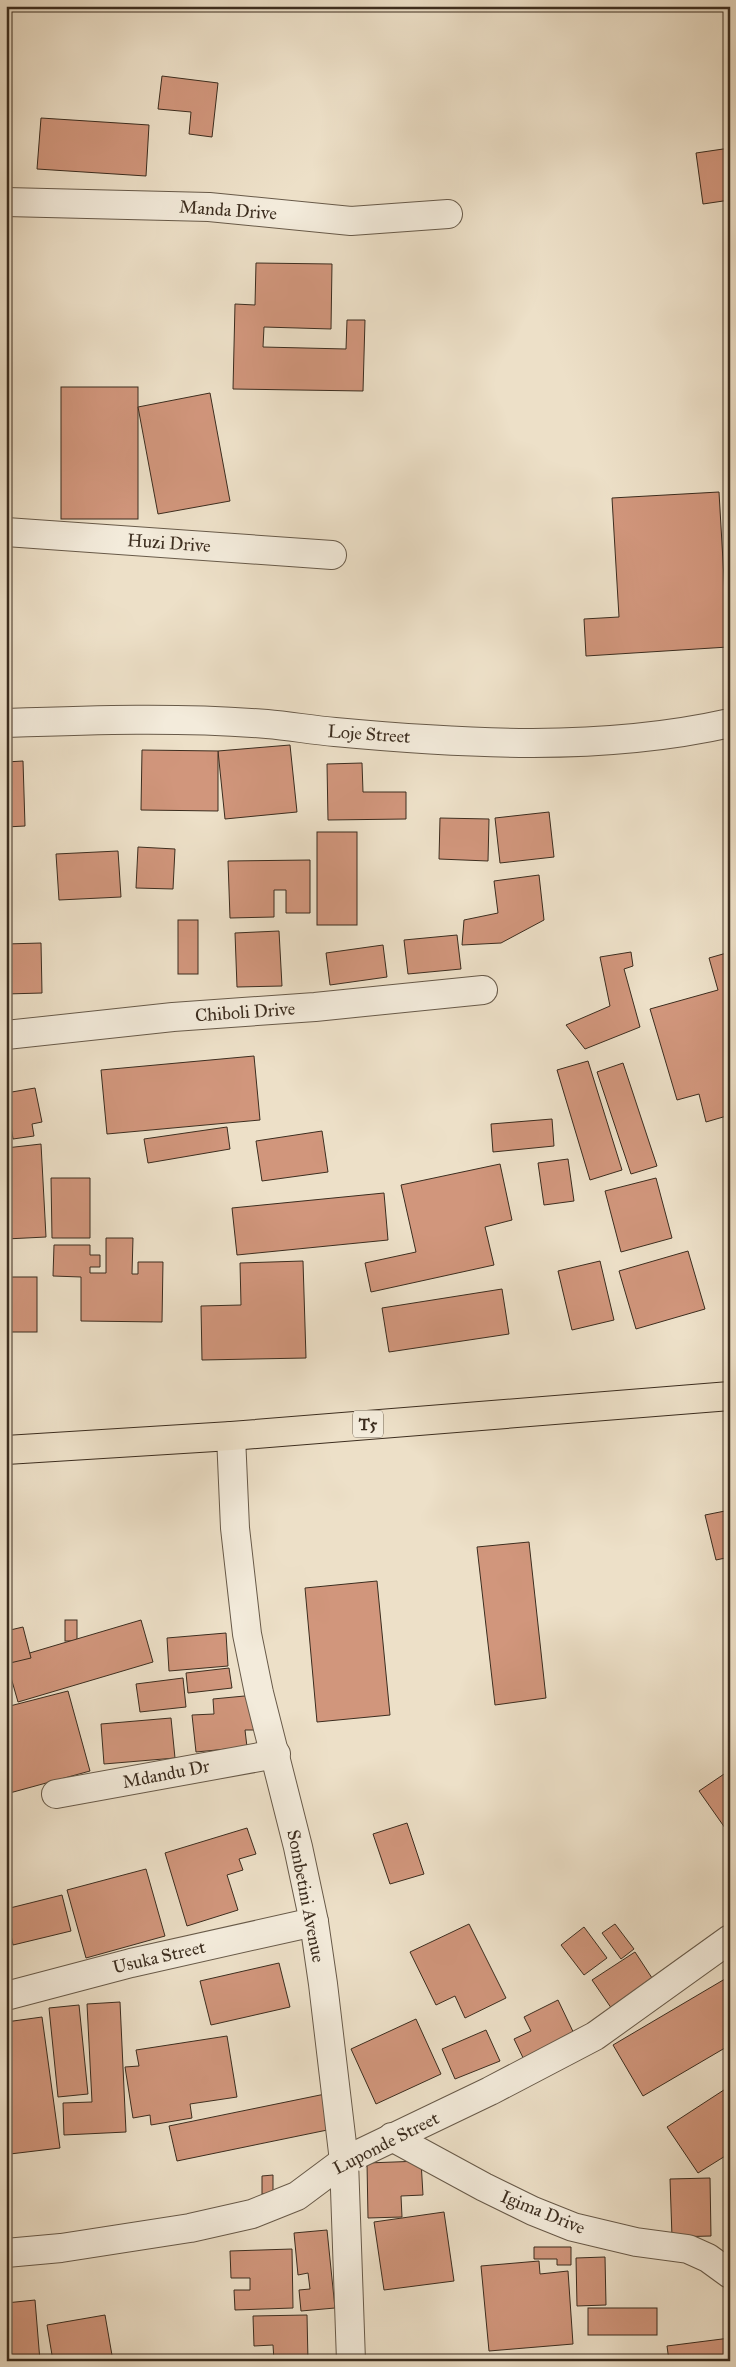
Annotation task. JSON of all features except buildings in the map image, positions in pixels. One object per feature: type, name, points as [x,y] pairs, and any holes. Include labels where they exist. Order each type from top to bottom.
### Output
[{"type":"highway","name":"T5","points":[[6,1450],[231,1436],[730,1396]]},
{"type":"street","name":"Manda Drive","points":[[6,202],[210,207],[351,221],[448,214]]},
{"type":"street","name":"Huzi Drive","points":[[6,532],[332,554]]},
{"type":"street","name":"Loje Street","points":[[6,723],[97,720],[202,721],[267,724],[334,732],[486,743],[599,741],[694,732],[730,724]]},
{"type":"street","name":"Chiboli Drive","points":[[6,1035],[173,1017],[315,1007],[483,990]]},
{"type":"street","name":"Sombetini Avenue","points":[[231,1436],[235,1528],[247,1634],[259,1694],[276,1754],[314,1922],[344,2161],[351,2361]]},
{"type":"street","name":"Mdandu Dr","points":[[56,1794],[276,1754]]},
{"type":"street","name":"Usuka Street","points":[[6,1996],[131,1963],[314,1922]]},
{"type":"street","name":"Luponde Street","points":[[6,2253],[61,2248],[190,2228],[252,2214],[296,2196],[344,2161],[490,2091],[595,2036],[730,1939]]},
{"type":"street","name":"Igima Drive","points":[[392,2137],[484,2187],[533,2211],[573,2227],[636,2242],[688,2249],[708,2258],[730,2274]]}]
